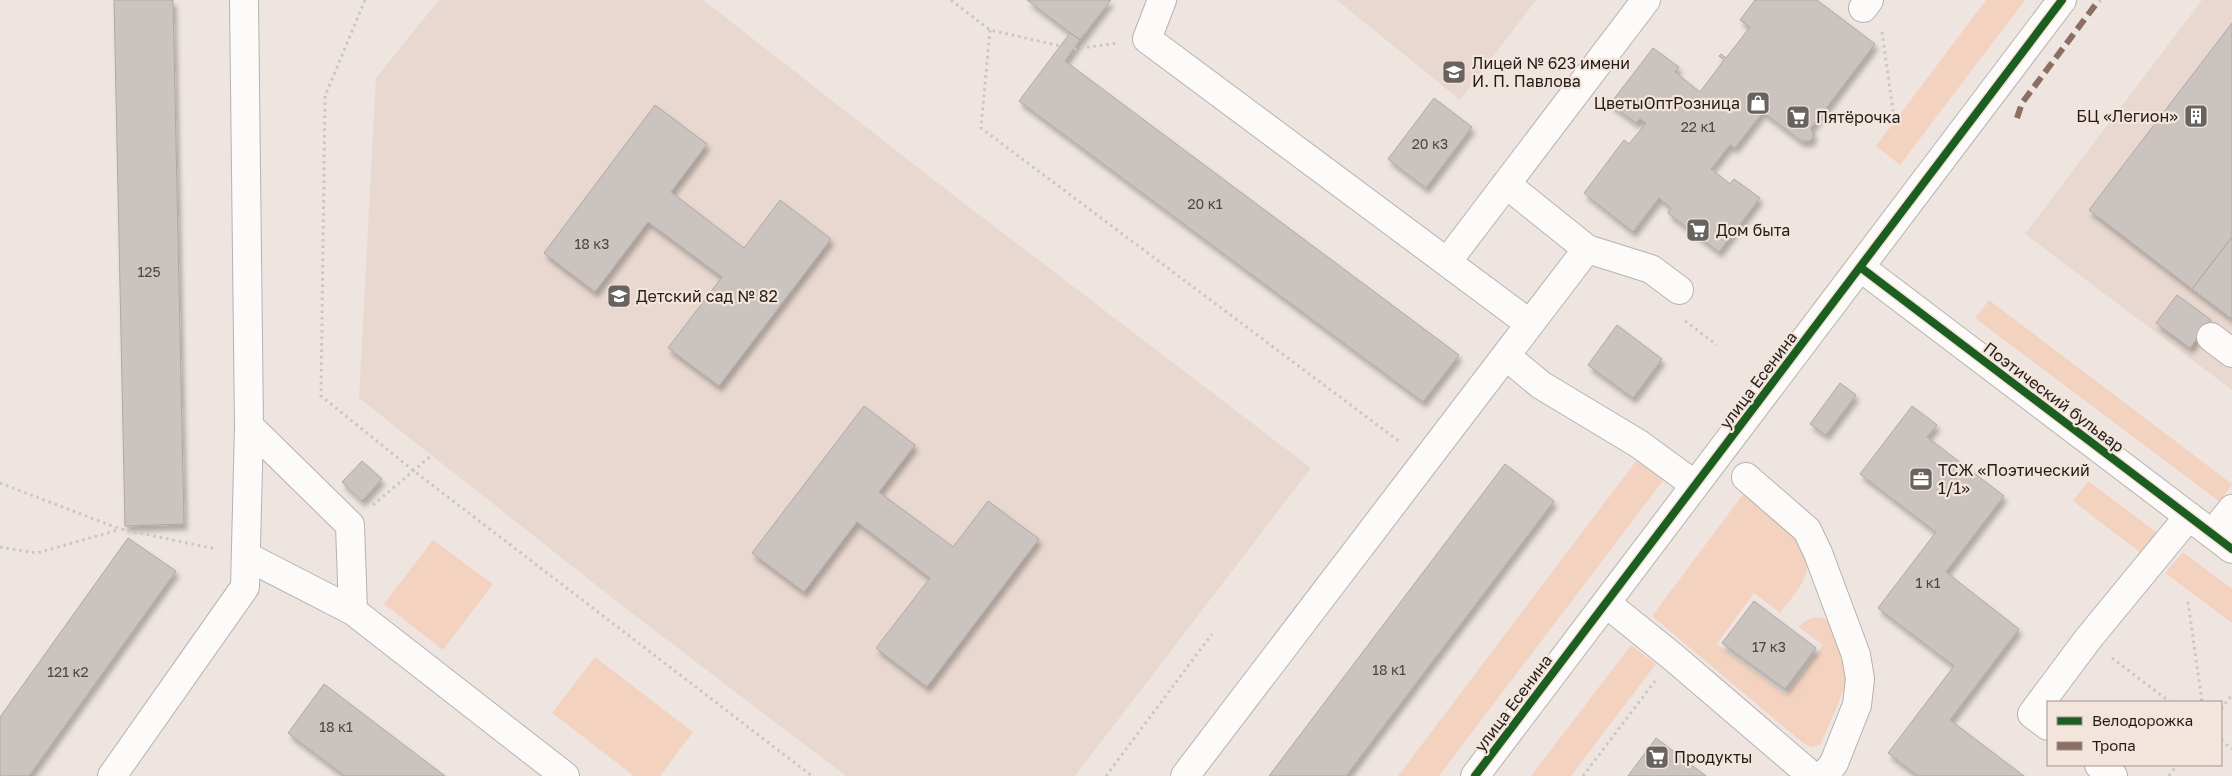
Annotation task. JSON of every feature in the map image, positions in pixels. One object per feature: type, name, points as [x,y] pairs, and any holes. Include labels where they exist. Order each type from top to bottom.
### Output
[{"type":"street","points":[[122,772],[245,586],[249,426],[244,0]]},
{"type":"street","points":[[1162,0],[1146,39],[1530,324]]},
{"type":"street","points":[[1446,262],[1646,0]]},
{"type":"street","name":"улица Есенина","points":[[1475,776],[2062,0]]},
{"type":"street","points":[[1506,184],[1587,249],[1650,269],[1679,290]]},
{"type":"street","points":[[1186,776],[1427,462],[1587,249]]},
{"type":"street","name":"Поэтический бульвар","points":[[1860,267],[2222,542]]},
{"type":"street","points":[[1506,356],[1541,385],[1639,444],[1695,485]]},
{"type":"street","points":[[249,426],[350,525],[353,611]]},
{"type":"street","points":[[1746,477],[1806,530],[1818,553],[1856,655],[1860,679],[1857,705],[1834,763],[1824,776]]},
{"type":"street","points":[[2222,542],[2232,508]]},
{"type":"street","points":[[2047,725],[2032,714],[2088,639],[2189,516]]},
{"type":"street","points":[[246,556],[353,611],[565,776]]},
{"type":"street","points":[[1606,603],[1673,656],[1797,771]]},
{"type":"street","points":[[2100,766],[2114,776]]},
{"type":"path","points":[[365,0],[362,3],[325,96],[321,396],[414,470],[812,776]]},
{"type":"path","points":[[951,0],[990,30],[1061,46]]},
{"type":"path","points":[[1871,12],[1893,111]]},
{"type":"path","points":[[990,30],[982,128],[1427,462]]},
{"type":"path","points":[[1074,49],[1146,39]]},
{"type":"path","points":[[350,525],[432,455]]},
{"type":"path","points":[[0,482],[120,530],[246,556]]},
{"type":"path","points":[[0,547],[37,552],[120,530]]},
{"type":"path","points":[[2188,602],[2202,701]]},
{"type":"path","points":[[1106,776],[1212,634]]},
{"type":"path","points":[[2088,639],[2169,701]]},
{"type":"path","points":[[1583,776],[1673,656]]},
{"type":"path","points":[[2222,708],[2232,695]]},
{"type":"path","points":[[2222,741],[2232,749]]},
{"type":"path","points":[[2169,776],[2177,766]]},
{"type":"shaded area","points":[[439,0],[703,0],[952,194],[1311,468],[1075,776],[846,776],[629,611],[359,398],[376,78]]},
{"type":"shaded area","name":"Лицей № 623 имени И. П. Павлова","points":[[1337,0],[1536,0],[1460,100]]},
{"type":"shaded area","points":[[1986,0],[2025,0],[1900,165],[1876,146]]},
{"type":"shaded area","points":[[2202,0],[2232,0],[2232,390],[2025,234]]},
{"type":"shaded area","points":[[1989,300],[2232,484],[2220,502],[1975,318]]},
{"type":"shaded area","points":[[1636,461],[1665,478],[1439,776],[1398,776]]},
{"type":"shaded area","points":[[2088,481],[2159,534],[2142,554],[2073,501]]},
{"type":"shaded area","points":[[1744,493],[1790,530],[1806,554],[1807,567],[1801,585],[1780,613],[1754,593],[1717,644],[1786,695],[1823,645],[1799,627],[1808,620],[1818,617],[1833,624],[1842,645],[1848,674],[1820,745],[1812,747],[1803,743],[1652,616]]},
{"type":"shaded area","points":[[433,540],[493,584],[443,650],[384,604]]},
{"type":"shaded area","points":[[2183,552],[2232,589],[2232,623],[2165,573]]},
{"type":"shaded area","points":[[1631,645],[1656,664],[1571,776],[1531,776]]},
{"type":"shaded area","points":[[595,657],[693,732],[660,776],[634,776],[552,713]]},
{"type":"building","points":[[114,0],[173,0],[184,524],[125,526]]},
{"type":"building","points":[[1027,0],[1111,0],[1080,40]]},
{"type":"building","points":[[1755,0],[1817,0],[1875,44],[1811,128],[1814,137],[1810,141],[1801,141],[1763,112],[1735,148],[1730,145],[1711,169],[1730,184],[1734,179],[1760,198],[1719,252],[1668,213],[1671,208],[1659,198],[1633,232],[1584,193],[1624,140],[1629,144],[1646,123],[1640,119],[1636,123],[1610,104],[1653,48],[1679,67],[1675,72],[1700,92],[1724,60],[1719,56],[1721,54],[1726,58],[1750,27],[1740,20]]},
{"type":"building","name":"БЦ «Легион»","points":[[2232,23],[2232,237],[2192,289],[2089,210]]},
{"type":"building","points":[[1070,33],[1080,40],[1065,61],[1459,355],[1423,402],[1019,101]]},
{"type":"building","points":[[1434,98],[1472,127],[1426,188],[1388,159]]},
{"type":"building","points":[[655,105],[707,144],[671,192],[744,248],[780,200],[831,239],[719,386],[668,348],[722,277],[648,222],[595,292],[544,253]]},
{"type":"building","points":[[2232,237],[2232,319],[2192,289]]},
{"type":"building","points":[[2177,295],[2211,320],[2190,348],[2156,323]]},
{"type":"building","points":[[1617,325],[1662,359],[1633,398],[1588,365]]},
{"type":"building","points":[[1840,383],[1856,395],[1826,435],[1810,424]]},
{"type":"building","points":[[864,406],[915,445],[879,492],[953,547],[988,501],[1039,539],[927,687],[876,648],[930,578],[857,522],[804,592],[752,553]]},
{"type":"building","points":[[1912,406],[1937,425],[1927,437],[2004,496],[1946,572],[2019,629],[1950,720],[2024,776],[1918,776],[1888,753],[1954,666],[1878,608],[1936,532],[1860,474]]},
{"type":"building","points":[[362,461],[382,479],[362,501],[342,482]]},
{"type":"building","points":[[1505,464],[1554,501],[1346,776],[1269,776]]},
{"type":"building","points":[[128,538],[176,571],[29,776],[0,776],[0,717]]},
{"type":"building","points":[[1754,601],[1816,648],[1785,689],[1722,643]]},
{"type":"building","points":[[324,684],[445,776],[345,776],[288,733]]},
{"type":"building","points":[[1656,738],[1706,776],[1628,776]]},
{"type":"marked path","points":[[2017,118],[2022,103],[2099,0]]},
{"type":"cycle path","points":[[1475,776],[2062,0]]},
{"type":"cycle path","points":[[1860,267],[2232,549]]},
{"type":"place","name":"Лицей № 623 имени И. П. Павлова","points":[[1454,72]]},
{"type":"place","name":"ЦветыОптРозница","points":[[1758,103]]},
{"type":"place","name":"БЦ «Легион»","points":[[2196,116]]},
{"type":"place","name":"Пятёрочка","points":[[1798,117]]},
{"type":"place","name":"Дом быта","points":[[1698,230]]},
{"type":"place","name":"Детский сад № 82","points":[[619,296]]},
{"type":"place","name":"ТСЖ «Поэтический 1/1»","points":[[1921,479]]},
{"type":"place","name":"Продукты","points":[[1657,757]]}]
